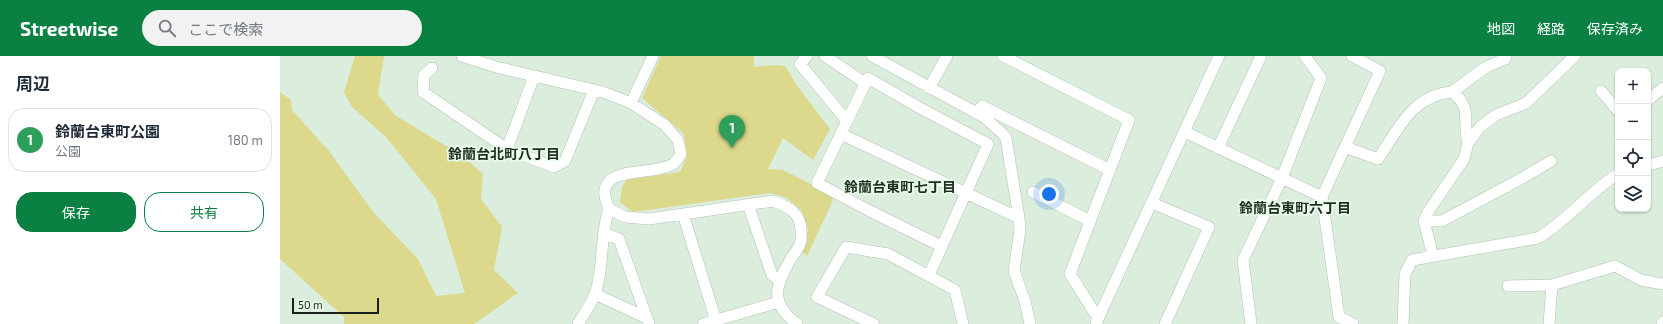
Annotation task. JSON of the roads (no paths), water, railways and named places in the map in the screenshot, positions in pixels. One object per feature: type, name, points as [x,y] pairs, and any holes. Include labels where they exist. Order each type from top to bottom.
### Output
[{"type":"street","points":[[462,56],[496,67],[594,90],[631,103],[665,125],[678,140],[681,154],[674,163],[661,169],[619,174],[607,183],[603,196],[609,209],[625,217],[649,219],[773,201],[789,207],[798,217],[802,225],[801,241],[779,280],[779,302],[781,310],[797,324]]},
{"type":"street","points":[[631,103],[653,56]]},
{"type":"street","points":[[807,56],[800,64],[847,121]]},
{"type":"street","points":[[825,56],[865,83]]},
{"type":"street","points":[[872,56],[984,117],[1006,138],[1020,230],[1014,271],[1025,301],[1030,324]]},
{"type":"street","points":[[929,88],[946,56]]},
{"type":"street","points":[[1003,56],[1129,120],[1070,274],[1097,321]]},
{"type":"street","points":[[1097,321],[1219,56]]},
{"type":"street","points":[[1218,148],[1261,56]]},
{"type":"street","points":[[1251,324],[1243,260],[1282,178],[1321,78],[1305,56]]},
{"type":"street","points":[[1352,56],[1380,70],[1322,197],[1339,317],[1352,324]]},
{"type":"street","points":[[1345,147],[1378,159],[1414,107],[1438,93],[1452,92],[1486,67],[1505,59],[1506,56]]},
{"type":"street","points":[[1433,256],[1424,221],[1428,212],[1464,159],[1468,143],[1480,127],[1496,115],[1526,103],[1575,56]]},
{"type":"street","points":[[432,68],[424,75],[423,92],[507,149],[554,167],[565,161],[594,90]]},
{"type":"street","points":[[507,149],[534,76]]},
{"type":"street","points":[[929,275],[988,144],[920,108],[868,78],[817,183],[942,246]]},
{"type":"street","points":[[1651,98],[1663,88]]},
{"type":"street","points":[[1601,91],[1615,107]]},
{"type":"street","points":[[1452,92],[1460,98],[1466,109],[1465,131],[1468,143]]},
{"type":"street","points":[[976,113],[982,106],[1110,170]]},
{"type":"street","points":[[1185,132],[1322,197]]},
{"type":"street","points":[[841,134],[1019,218]]},
{"type":"street","points":[[1424,221],[1442,221],[1524,177],[1550,161]]},
{"type":"street","points":[[1651,164],[1663,162]]},
{"type":"street","points":[[1403,324],[1405,274],[1412,260],[1538,238],[1556,227],[1599,186],[1615,176]]},
{"type":"street","points":[[1033,192],[1090,221]]},
{"type":"street","points":[[1152,203],[1209,227],[1165,324]]},
{"type":"street","points":[[748,204],[772,275],[779,280]]},
{"type":"street","points":[[578,324],[595,294],[605,234],[604,221],[609,209]]},
{"type":"street","points":[[683,214],[716,322]]},
{"type":"street","points":[[605,234],[619,239],[648,321]]},
{"type":"street","points":[[874,324],[818,297],[846,247],[888,254],[955,290],[963,324]]},
{"type":"street","points":[[1508,286],[1552,284],[1615,266],[1641,280],[1663,284]]},
{"type":"street","points":[[1549,324],[1552,284]]},
{"type":"street","points":[[595,294],[648,321]]},
{"type":"street","points":[[703,324],[716,322],[779,302]]},
{"type":"place","name":"鈴蘭台東町公園","points":[[732,148]]},
{"type":"district","name":"鈴蘭台北町八丁目","points":[[504,154]]},
{"type":"district","name":"鈴蘭台東町七丁目","points":[[900,187]]},
{"type":"district","name":"鈴蘭台東町六丁目","points":[[1295,208]]}]
